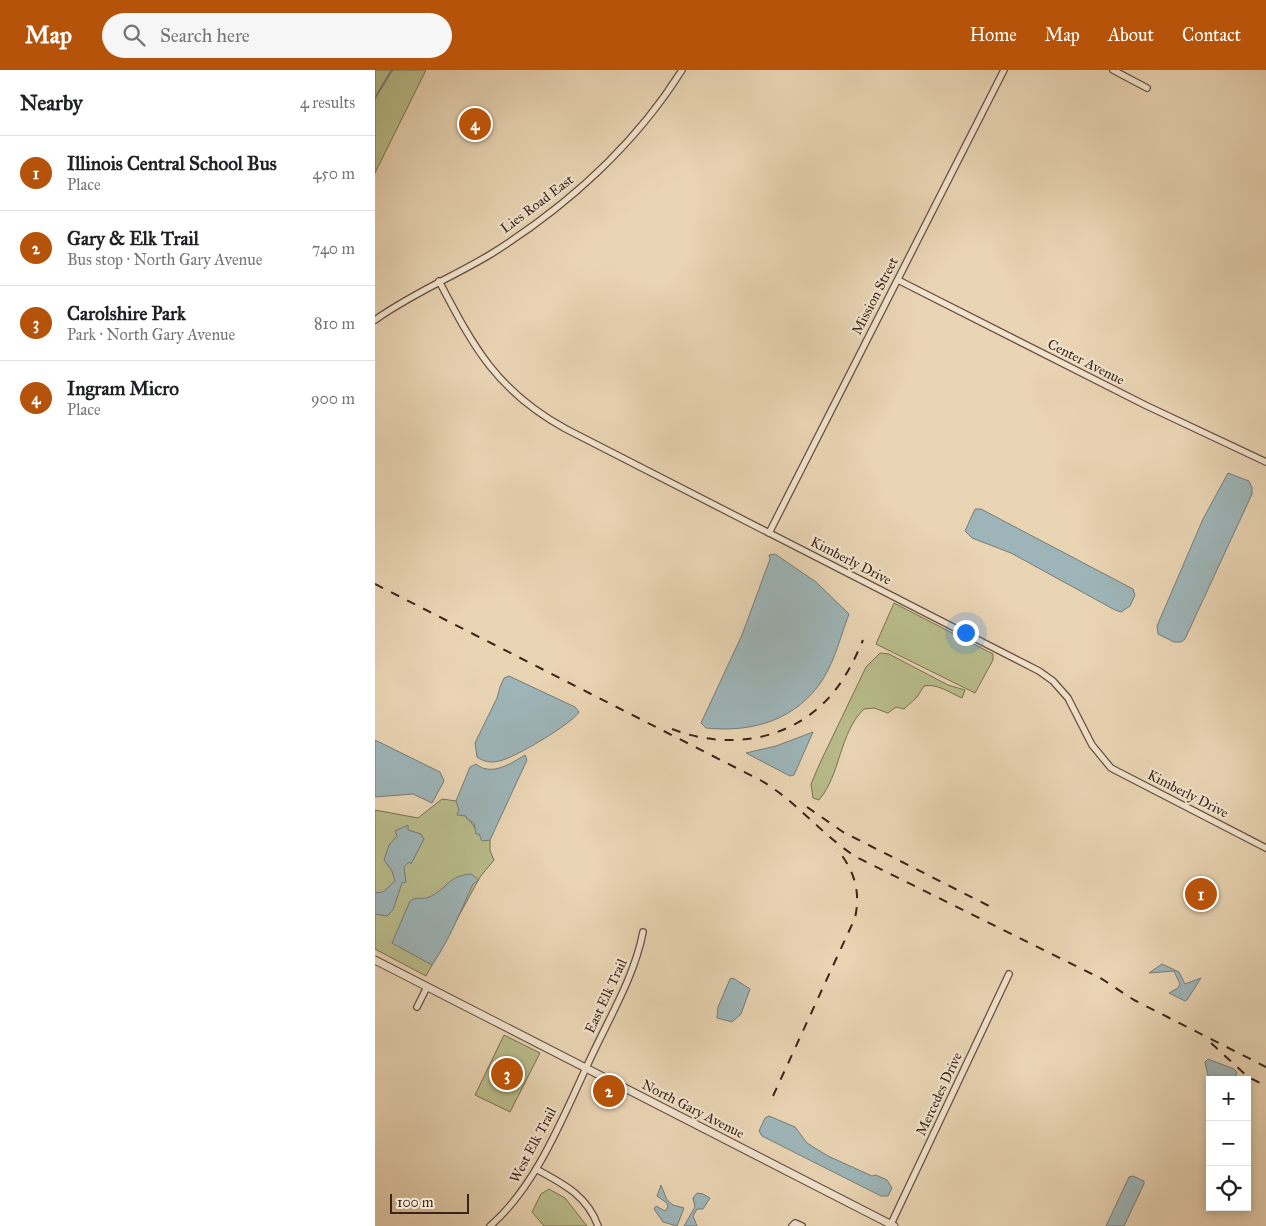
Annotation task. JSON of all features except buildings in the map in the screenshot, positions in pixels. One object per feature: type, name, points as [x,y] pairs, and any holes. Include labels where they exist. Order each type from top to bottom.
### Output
[{"type":"street","name":"Lies Road East","points":[[375,320],[439,280],[490,254],[567,199],[623,146],[669,91],[682,70]]},
{"type":"street","name":"Mission Street","points":[[769,533],[1004,70]]},
{"type":"street","points":[[1113,70],[1147,88]]},
{"type":"street","name":"Kimberly Drive","points":[[439,280],[464,330],[483,359],[509,390],[528,405],[566,429],[1039,671],[1053,681],[1068,698],[1096,751],[1111,768],[1266,848]]},
{"type":"street","name":"Center Avenue","points":[[897,280],[1145,405],[1266,462]]},
{"type":"street","name":"East Elk Trail","points":[[586,1068],[638,957],[643,932]]},
{"type":"street","name":"North Gary Avenue","points":[[375,960],[892,1225]]},
{"type":"street","name":"Mercedes Drive","points":[[892,1225],[1009,974]]},
{"type":"street","points":[[417,1007],[427,987]]},
{"type":"street","name":"West Elk Trail","points":[[490,1226],[517,1199],[536,1169],[586,1068]]},
{"type":"street","points":[[536,1169],[568,1186],[579,1195],[588,1206],[598,1226]]},
{"type":"street","points":[[792,1226],[795,1223],[802,1226]]},
{"type":"green space","points":[[375,70],[426,70],[375,173]]},
{"type":"green space","points":[[894,603],[993,654],[993,660],[975,693],[876,644]]},
{"type":"green space","points":[[880,653],[889,654],[948,685],[965,690],[962,698],[939,687],[929,685],[924,686],[917,697],[904,709],[896,707],[888,713],[874,708],[864,709],[850,730],[826,790],[819,800],[813,798],[811,784],[820,763],[866,667]]},
{"type":"green space","points":[[442,799],[456,801],[476,829],[490,840],[490,851],[494,860],[480,877],[426,976],[375,949],[375,810],[418,818]]},
{"type":"green space","points":[[504,1035],[540,1053],[510,1112],[475,1095]]},
{"type":"green space","points":[[549,1189],[565,1198],[587,1226],[544,1226],[532,1212],[541,1194]]},
{"type":"water","points":[[1228,473],[1249,481],[1252,494],[1185,639],[1181,642],[1174,642],[1158,634],[1157,626],[1203,519]]},
{"type":"water","points":[[975,509],[981,509],[1133,589],[1135,595],[1130,606],[1121,612],[1115,610],[1011,553],[972,538],[965,531]]},
{"type":"water","points":[[775,554],[816,582],[849,614],[834,656],[823,679],[812,693],[787,714],[756,726],[723,729],[706,728],[701,723],[742,635],[770,559],[769,555]]},
{"type":"water","points":[[509,676],[575,707],[579,712],[555,732],[529,748],[506,759],[485,761],[477,757],[475,743],[497,698],[504,678]]},
{"type":"water","points":[[813,732],[794,775],[790,776],[746,753],[776,746]]},
{"type":"water","points":[[375,740],[440,772],[444,781],[432,803],[413,794],[375,797]]},
{"type":"water","points":[[525,755],[527,760],[490,840],[482,841],[479,834],[476,834],[474,823],[467,819],[466,816],[457,815],[459,810],[456,801],[470,767],[476,764],[482,768],[495,769],[508,765]]},
{"type":"water","points":[[408,825],[408,830],[421,834],[424,839],[411,864],[409,862],[404,867],[406,882],[402,883],[393,910],[387,916],[375,914],[375,893],[383,892],[395,881],[392,871],[384,860],[389,845],[397,836],[395,831]]},
{"type":"water","points":[[471,874],[479,880],[473,884],[449,935],[432,965],[392,943],[410,901],[429,897],[458,877]]},
{"type":"water","points":[[1162,964],[1179,972],[1185,984],[1201,978],[1187,1000],[1185,1001],[1169,993],[1178,988],[1180,984],[1174,971],[1149,973]]},
{"type":"water","points":[[733,978],[750,989],[741,1014],[732,1022],[717,1018],[718,1007],[730,979]]},
{"type":"water","points":[[1208,1059],[1234,1069],[1237,1072],[1236,1076],[1208,1076],[1205,1062]]},
{"type":"water","points":[[769,1116],[795,1127],[807,1143],[828,1156],[872,1176],[876,1175],[887,1180],[892,1188],[888,1196],[881,1196],[762,1136],[759,1131],[765,1118]]},
{"type":"water","points":[[1133,1176],[1144,1181],[1144,1184],[1124,1226],[1106,1226],[1129,1177]]},
{"type":"water","points":[[661,1185],[667,1200],[673,1205],[684,1208],[677,1226],[663,1222],[654,1209],[656,1206],[665,1211],[668,1207],[667,1203],[657,1196]]},
{"type":"water","points":[[697,1193],[710,1198],[703,1209],[697,1209],[693,1216],[697,1226],[684,1226],[695,1207],[693,1198]]},
{"type":"waterway","points":[[375,98],[392,70]]},
{"type":"railway","points":[[375,584],[760,780],[786,798],[858,858],[1102,979],[1134,1000],[1266,1067]]},
{"type":"railway","points":[[672,729],[693,736],[737,740],[759,737],[799,722],[817,709],[833,693],[850,668],[863,640]]},
{"type":"railway","points":[[807,807],[843,832],[991,907]]},
{"type":"railway","points":[[773,1096],[855,918],[857,908],[855,881],[848,865],[837,849]]},
{"type":"railway","points":[[1211,1043],[1248,1077],[1266,1086]]},
{"type":"place","name":"Ingram Micro","points":[[475,124]]},
{"type":"place","name":"Illinois Central School Bus","points":[[1201,894]]},
{"type":"place","name":"Carolshire Park","points":[[507,1074]]},
{"type":"place","name":"Gary & Elk Trail","points":[[609,1091]]}]
